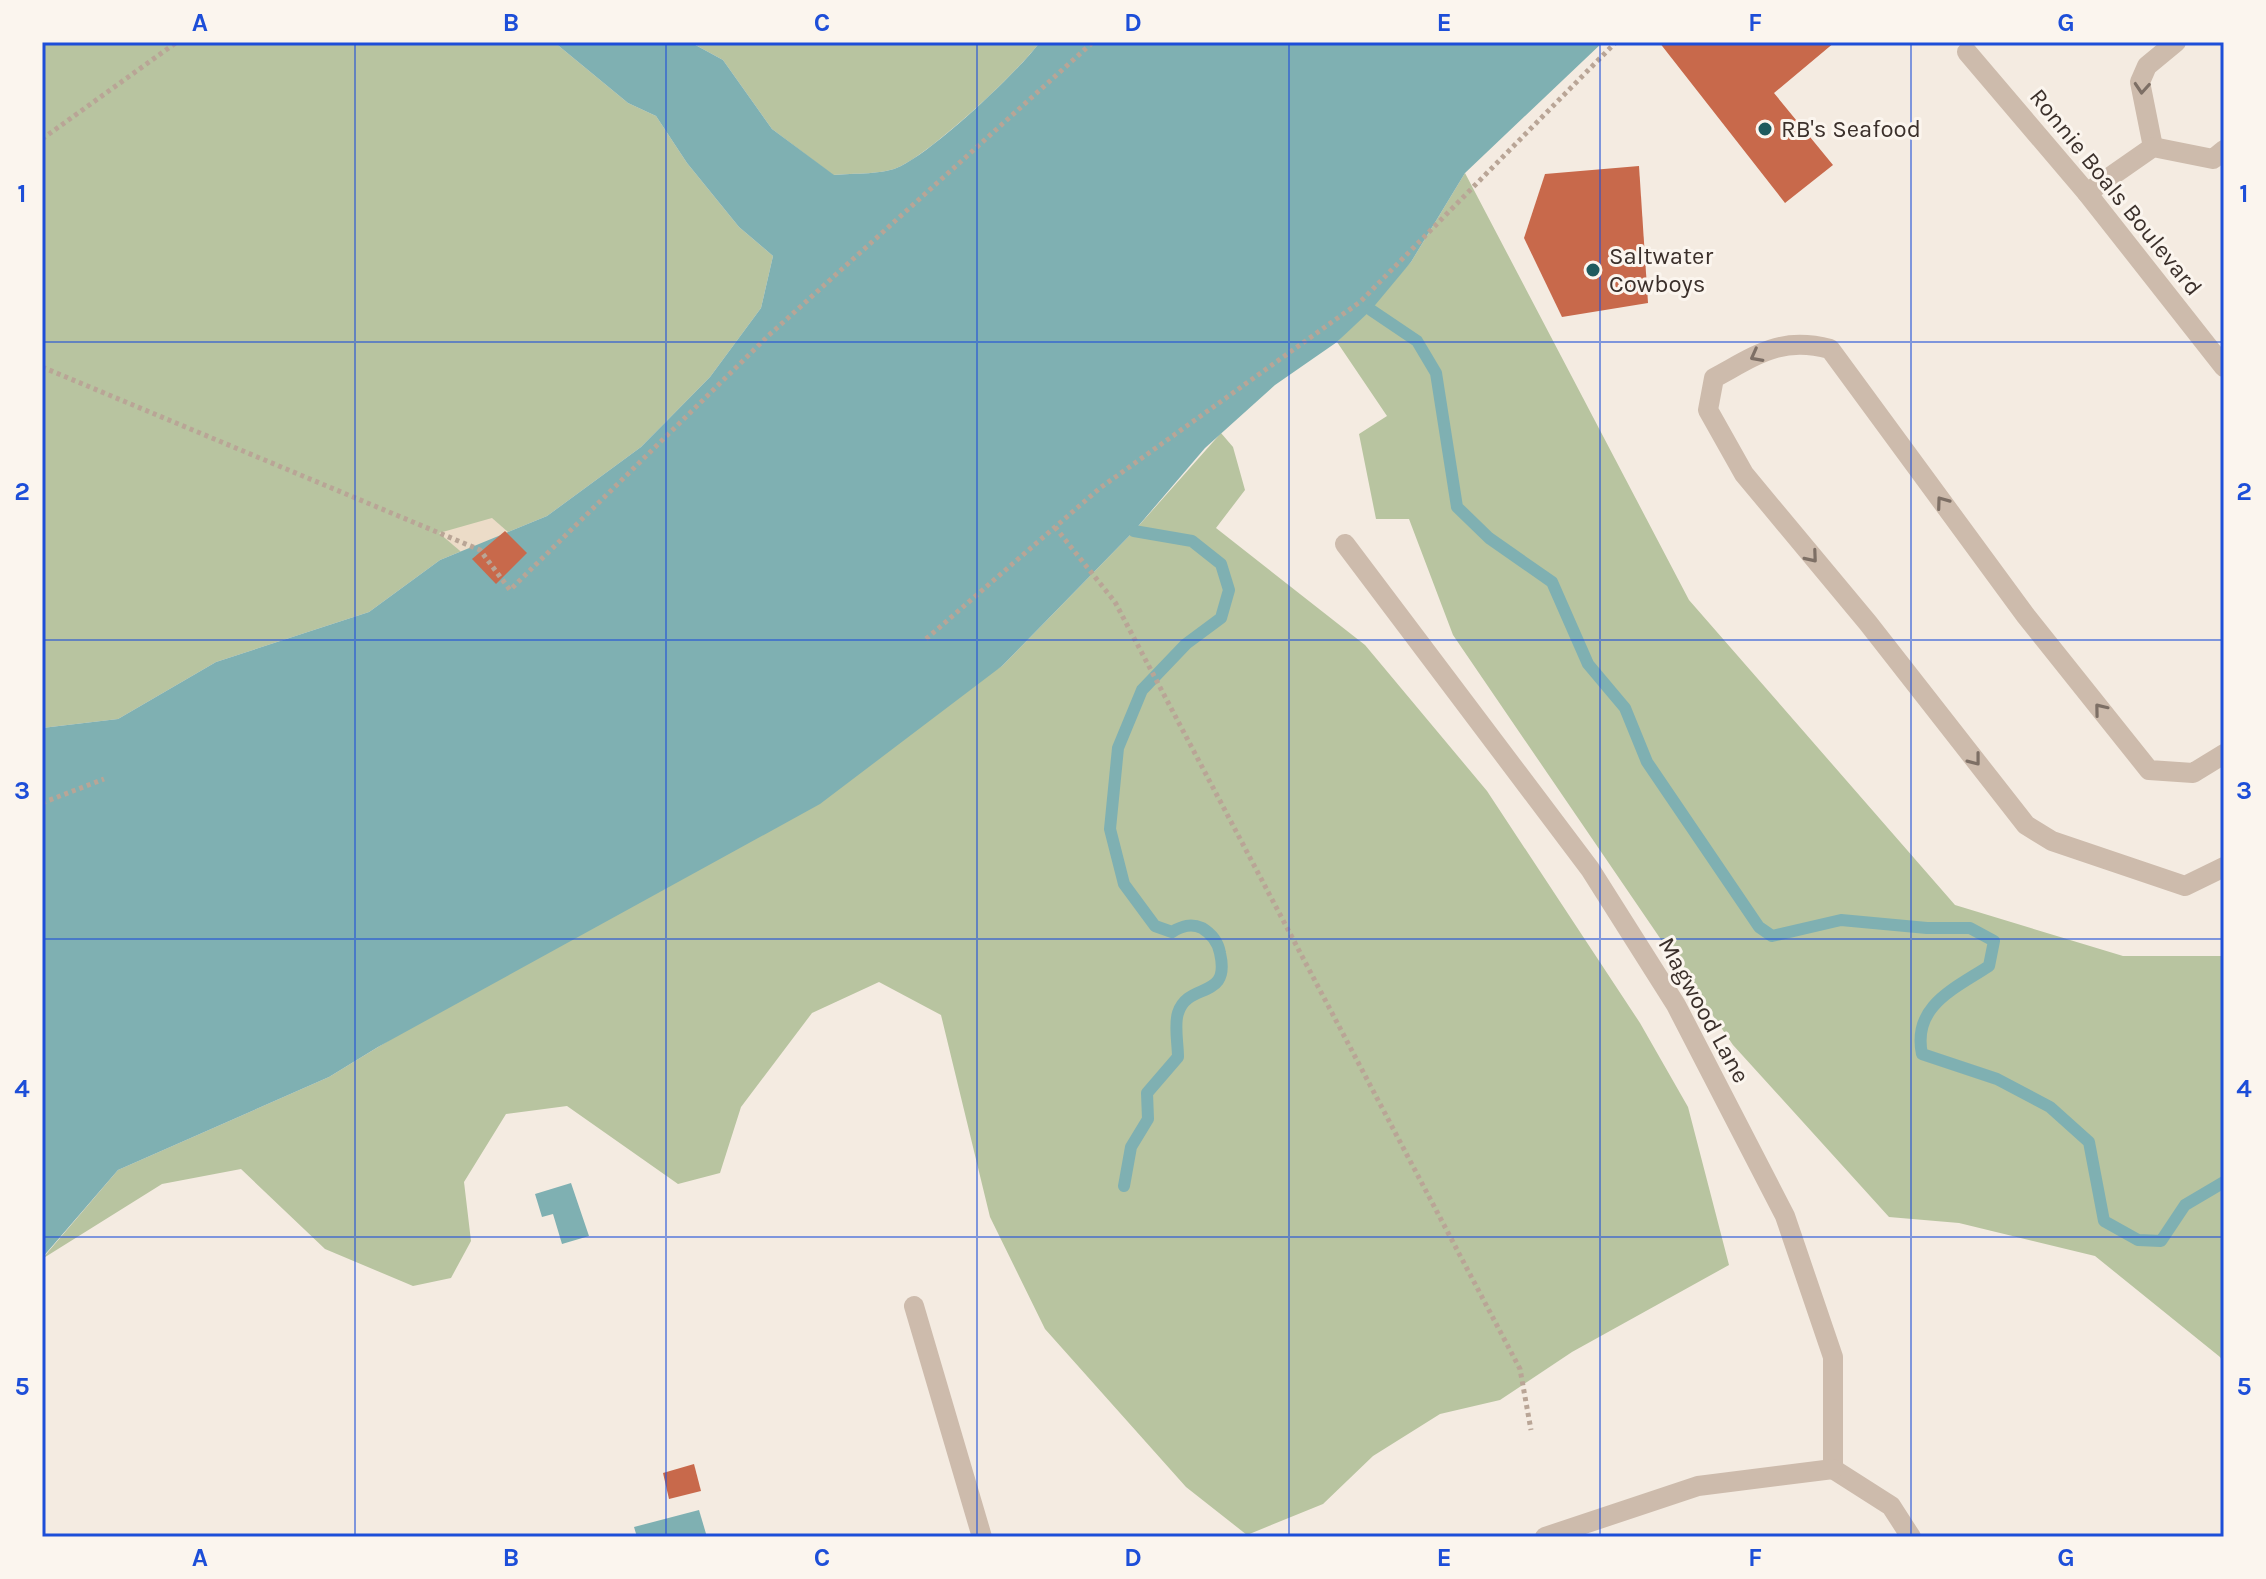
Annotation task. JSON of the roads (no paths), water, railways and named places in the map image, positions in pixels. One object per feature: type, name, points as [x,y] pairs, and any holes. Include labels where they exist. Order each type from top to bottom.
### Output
[{"type":"street","points":[[2153,147],[2140,82],[2147,66],[2176,42]]},
{"type":"street","name":"Ronnie Boals Boulevard","points":[[1967,52],[2222,359]]},
{"type":"street","points":[[2087,193],[2153,147],[2213,159],[2224,150]]},
{"type":"street","points":[[2224,754],[2193,773],[2149,770],[2026,616],[1830,349],[1804,342],[1769,349],[1714,378],[1708,410],[1744,474],[1868,623],[2026,825],[2052,841],[2185,886],[2224,867]]},
{"type":"street","name":"Magwood Lane","points":[[1345,544],[1590,869],[1684,1019],[1785,1216],[1833,1357],[1833,1469]]},
{"type":"street","points":[[914,1306],[982,1537]]},
{"type":"street","points":[[1545,1537],[1698,1486],[1833,1469],[1891,1506],[1911,1537]]},
{"type":"water","points":[[554,42],[690,42],[723,60],[772,129],[834,175],[886,171],[916,157],[975,109],[1040,42],[1603,42],[1465,173],[1411,262],[1371,310],[1337,342],[1275,385],[1205,448],[1134,531],[1002,666],[820,804],[378,1047],[329,1077],[118,1170],[42,1258],[42,728],[118,719],[216,662],[369,612],[440,560],[547,516],[641,447],[710,377],[761,308],[773,256],[739,227],[687,163],[656,116],[628,103]]},
{"type":"water","points":[[571,1183],[589,1236],[562,1244],[553,1214],[542,1217],[535,1194]]},
{"type":"water","points":[[699,1510],[707,1537],[637,1537],[634,1527]]},
{"type":"waterway","points":[[1371,310],[1417,341],[1436,373],[1457,507],[1489,538],[1552,582],[1588,664],[1625,708],[1647,762],[1759,927],[1772,936],[1841,920],[1927,928],[1970,928],[1994,941],[1989,966],[1950,991],[1930,1011],[1923,1023],[1922,1054],[1997,1079],[2050,1107],[2089,1142],[2104,1221],[2138,1240],[2161,1241],[2185,1205],[2224,1182]]},
{"type":"waterway","points":[[1124,1186],[1131,1147],[1148,1119],[1147,1093],[1178,1057],[1178,1013],[1190,997],[1214,985],[1222,968],[1218,945],[1209,933],[1194,926],[1172,932],[1155,926],[1124,884],[1110,829],[1118,748],[1142,690],[1186,644],[1221,618],[1229,590],[1221,564],[1192,541],[1134,531]]},
{"type":"place","name":"RB's Seafood","points":[[1765,129]]},
{"type":"place","name":"Saltwater Cowboys","points":[[1593,270]]}]
